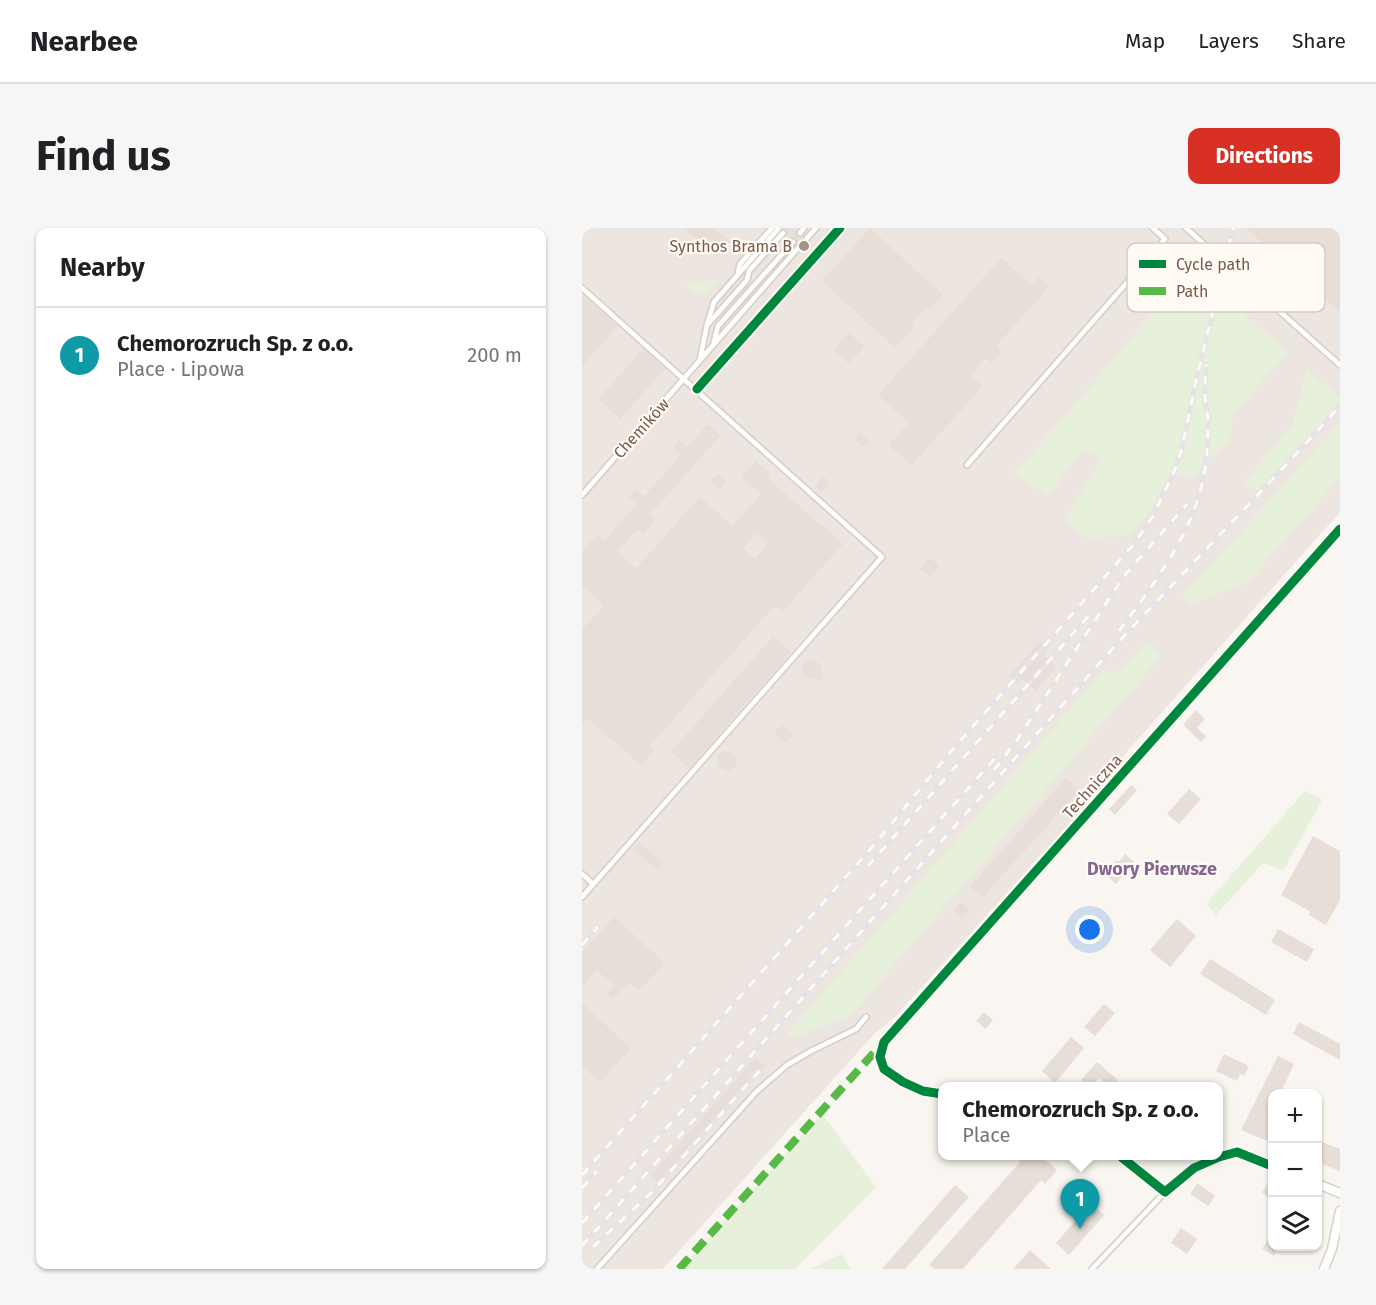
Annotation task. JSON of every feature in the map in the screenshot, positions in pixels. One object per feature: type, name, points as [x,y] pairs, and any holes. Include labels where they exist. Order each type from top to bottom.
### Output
[{"type":"street","name":"Techniczna","points":[[938,1094],[923,1092],[884,1069],[880,1058],[884,1042],[1340,528]]},
{"type":"street","points":[[1223,1156],[1237,1152],[1268,1164]]},
{"type":"street","points":[[1126,1160],[1165,1192],[1194,1168],[1213,1160]]},
{"type":"street","points":[[1322,1186],[1340,1193]]},
{"type":"street","points":[[1324,1269],[1332,1250],[1340,1211]]},
{"type":"lane","points":[[737,275],[740,264],[772,228]]},
{"type":"lane","points":[[807,238],[816,228]]},
{"type":"lane","points":[[1153,228],[1165,239],[1161,243]]},
{"type":"lane","points":[[1186,228],[1203,243]]},
{"type":"lane","points":[[737,275],[780,231]]},
{"type":"lane","points":[[707,325],[747,280],[749,271],[780,231]]},
{"type":"lane","points":[[714,345],[718,326],[793,242]]},
{"type":"lane","name":"Chemików","points":[[582,495],[799,247]]},
{"type":"lane","name":"Chemików","points":[[699,361],[714,302],[737,275]]},
{"type":"lane","points":[[967,465],[1127,282]]},
{"type":"lane","points":[[582,288],[882,556],[582,897]]},
{"type":"lane","points":[[1280,312],[1340,365]]},
{"type":"lane","points":[[582,874],[593,884]]},
{"type":"lane","points":[[597,1269],[757,1090],[787,1065],[856,1029],[866,1017]]},
{"type":"lane","points":[[1092,1269],[1165,1192]]},
{"type":"shaded area","points":[[582,228],[1340,228],[1340,512],[1123,756],[1101,788],[897,1015],[875,1033],[663,1269],[582,1269]]},
{"type":"green space","points":[[718,280],[703,294],[695,294],[687,286],[693,282]]},
{"type":"green space","points":[[1153,312],[1242,312],[1288,352],[1233,414],[1231,438],[1192,478],[1170,472],[1149,514],[1129,535],[1087,539],[1065,519],[1101,459],[1083,450],[1048,496],[1014,473],[1088,390]]},
{"type":"green space","points":[[1307,369],[1340,398],[1340,402],[1260,490],[1242,485],[1292,425]]},
{"type":"green space","points":[[1340,422],[1340,477],[1248,582],[1191,604],[1182,597]]},
{"type":"green space","points":[[1148,642],[1161,656],[851,1015],[795,1037],[787,1034],[1103,671],[1117,673]]},
{"type":"green space","points":[[1305,791],[1322,800],[1283,871],[1263,863],[1216,915],[1206,904]]},
{"type":"green space","points":[[822,1114],[876,1187],[795,1269],[680,1269]]},
{"type":"green space","points":[[841,1254],[851,1269],[810,1269]]},
{"type":"building","points":[[684,228],[714,228],[730,242],[717,257]]},
{"type":"building","points":[[782,228],[795,228],[797,236],[803,236],[803,240],[811,242],[803,251],[802,244],[786,236],[786,230]]},
{"type":"building","points":[[870,228],[943,295],[930,309],[926,306],[911,323],[915,326],[895,348],[822,281]]},
{"type":"building","points":[[1246,228],[1340,228],[1340,312],[1325,299],[1325,243],[1263,243]]},
{"type":"building","points":[[1001,258],[1031,285],[1038,277],[1049,287],[996,346],[1002,352],[992,363],[986,358],[971,375],[983,386],[912,465],[889,445],[909,423],[878,395]]},
{"type":"building","points":[[582,295],[618,326],[582,366]]},
{"type":"building","points":[[849,333],[864,346],[849,364],[834,350]]},
{"type":"building","points":[[643,349],[665,369],[620,419],[598,399]]},
{"type":"building","points":[[708,424],[721,435],[650,515],[656,520],[643,534],[638,529],[617,552],[636,568],[700,497],[733,526],[761,494],[741,477],[756,461],[772,475],[768,479],[843,544],[782,612],[774,606],[650,746],[655,750],[642,766],[587,718],[582,724],[582,630],[604,605],[582,586],[582,551],[597,534],[604,541],[637,504],[629,497],[636,489],[644,496],[681,455],[673,448],[680,440],[688,447]],"holes":[[[757,533],[768,543],[755,559],[743,548]]]},
{"type":"building","points":[[859,432],[869,441],[864,447],[854,438]]},
{"type":"building","points":[[718,474],[726,481],[718,490],[710,481]]},
{"type":"building","points":[[823,476],[830,483],[822,492],[815,486]]},
{"type":"building","points":[[930,558],[940,566],[930,577],[920,569]]},
{"type":"building","points":[[773,636],[791,652],[689,768],[671,752]]},
{"type":"building","points":[[1040,641],[1048,648],[1043,655],[1057,667],[1036,691],[1022,679],[1017,685],[1008,677]]},
{"type":"building","points":[[811,659],[820,665],[824,681],[808,678],[802,673],[802,665]]},
{"type":"building","points":[[1196,710],[1205,719],[1197,728],[1206,736],[1201,742],[1183,725]]},
{"type":"building","points":[[782,724],[793,734],[785,743],[774,733]]},
{"type":"building","points":[[727,751],[734,754],[737,761],[734,768],[727,771],[720,768],[717,761],[720,754]]},
{"type":"building","points":[[1066,778],[1079,790],[982,898],[970,887]]},
{"type":"building","points":[[1131,785],[1137,790],[1115,815],[1109,809]]},
{"type":"building","points":[[1189,789],[1201,799],[1179,824],[1167,814]]},
{"type":"building","points":[[1313,836],[1340,851],[1340,900],[1326,925],[1309,915],[1311,912],[1281,895]]},
{"type":"building","points":[[639,842],[663,863],[657,870],[633,849]]},
{"type":"building","points":[[1125,854],[1134,862],[1116,884],[1105,874]]},
{"type":"building","points":[[962,902],[970,909],[962,918],[954,911]]},
{"type":"building","points":[[614,917],[665,963],[639,991],[629,982],[613,999],[607,994],[614,986],[597,970],[582,987],[582,952]]},
{"type":"building","points":[[1177,919],[1196,936],[1170,967],[1150,950]]},
{"type":"building","points":[[1278,929],[1314,949],[1307,962],[1271,942]]},
{"type":"building","points":[[1210,959],[1275,1000],[1266,1015],[1200,974]]},
{"type":"building","points":[[582,1003],[631,1048],[600,1082],[582,1066]]},
{"type":"building","points":[[1104,1004],[1115,1013],[1095,1036],[1084,1027]]},
{"type":"building","points":[[984,1012],[993,1020],[986,1029],[976,1021]]},
{"type":"building","points":[[1299,1022],[1340,1044],[1340,1060],[1293,1034]]},
{"type":"building","points":[[1071,1037],[1084,1048],[1056,1082],[1042,1071]]},
{"type":"building","points":[[1224,1054],[1249,1066],[1244,1076],[1240,1074],[1237,1081],[1216,1071]]},
{"type":"building","points":[[1278,1056],[1294,1064],[1282,1089],[1268,1089],[1268,1141],[1241,1130]]},
{"type":"building","points":[[755,1058],[765,1067],[660,1185],[650,1176]]},
{"type":"building","points":[[1097,1062],[1118,1080],[1104,1082],[1099,1078],[1095,1082],[1084,1082],[1081,1080]]},
{"type":"building","points":[[1322,1142],[1340,1149],[1340,1171],[1322,1164]]},
{"type":"building","points":[[1018,1160],[1046,1160],[1057,1170],[1045,1184],[1041,1180],[963,1269],[934,1269],[929,1265],[1020,1162]]},
{"type":"building","points":[[1268,1182],[1268,1197],[1262,1193]]},
{"type":"building","points":[[1197,1183],[1215,1196],[1208,1206],[1190,1194]]},
{"type":"building","points":[[955,1185],[969,1197],[905,1269],[882,1269]]},
{"type":"building","points":[[1091,1203],[1104,1215],[1069,1255],[1056,1243]]},
{"type":"building","points":[[1181,1228],[1197,1239],[1187,1254],[1171,1243]]},
{"type":"building","points":[[1268,1239],[1268,1251],[1277,1251],[1274,1256],[1262,1249]]},
{"type":"building","points":[[1030,1250],[1051,1269],[1013,1269]]},
{"type":"railway","points":[[1229,243],[1233,228]]},
{"type":"railway","points":[[582,1175],[868,852],[953,749],[1134,544],[1153,516],[1174,472],[1182,448],[1213,312]]},
{"type":"railway","points":[[1119,631],[1163,569],[1188,524],[1197,501],[1204,477],[1207,447],[1206,364]]},
{"type":"railway","points":[[582,1246],[1114,647],[1340,406]]},
{"type":"railway","points":[[994,770],[1015,743],[1124,576],[1187,504]]},
{"type":"railway","points":[[868,866],[1092,612]]},
{"type":"railway","points":[[582,1223],[997,756]]},
{"type":"railway","points":[[582,945],[598,927]]},
{"type":"railway","points":[[593,1247],[653,1191],[759,1071]]},
{"type":"railway","points":[[582,1188],[597,1171]]},
{"type":"marked path","points":[[679,1269],[880,1046]]},
{"type":"cycle path","points":[[697,389],[840,228]]},
{"type":"cycle path","points":[[938,1093],[923,1091],[903,1082],[884,1069],[880,1057],[884,1042],[1340,529]]},
{"type":"cycle path","points":[[1223,1156],[1237,1152],[1268,1164]]},
{"type":"cycle path","points":[[1125,1160],[1165,1192],[1194,1168],[1212,1160]]},
{"type":"place","name":"Synthos Brama B","points":[[804,246]]},
{"type":"place","name":"Chemorozruch Sp. z o.o.","points":[[1080,1229]]},
{"type":"district","name":"Dwory Pierwsze","points":[[1152,869]]}]
